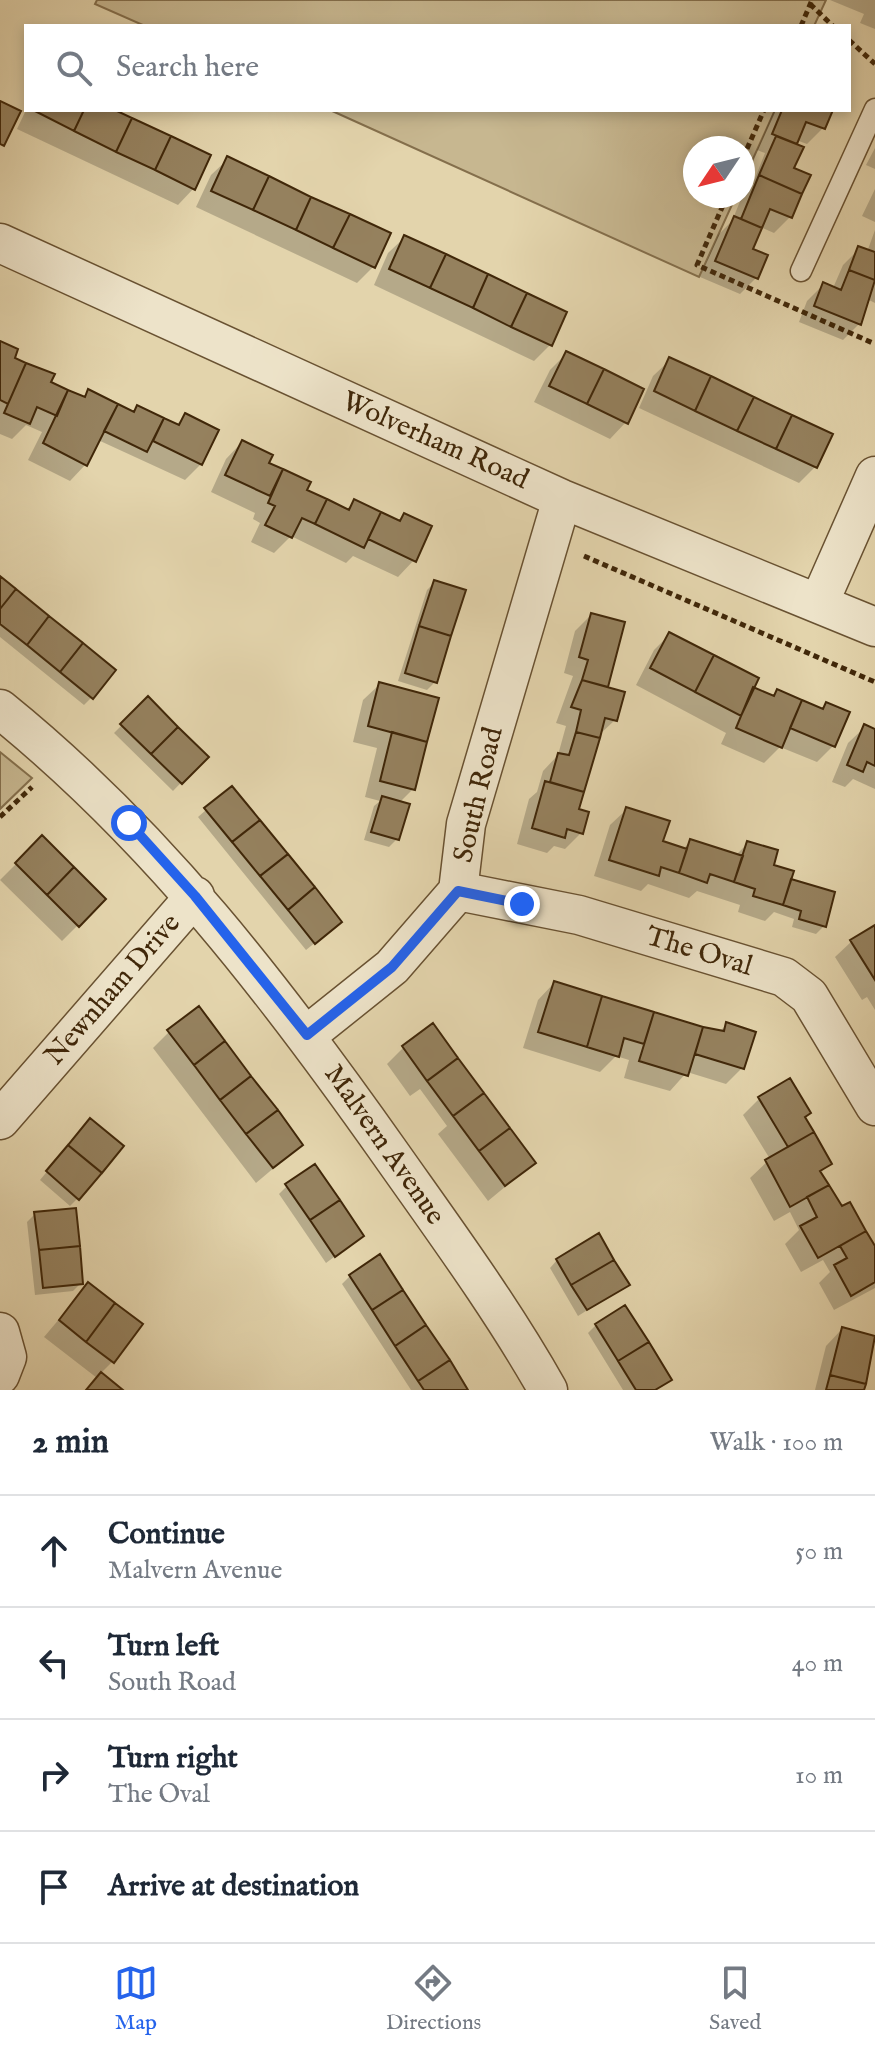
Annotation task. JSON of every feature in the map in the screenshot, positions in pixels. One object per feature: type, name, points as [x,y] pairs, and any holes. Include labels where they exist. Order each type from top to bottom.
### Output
[{"type":"street","name":"Wolverham Road","points":[[0,243],[562,499],[875,627]]},
{"type":"street","points":[[819,603],[875,476]]},
{"type":"street","name":"South Road","points":[[307,1035],[392,967],[458,891],[466,824],[562,499]]},
{"type":"street","name":"Malvern Avenue","points":[[0,709],[84,780],[195,896],[307,1035],[511,1324],[548,1390]]},
{"type":"street","name":"The Oval","points":[[458,891],[579,915],[784,977],[809,996],[875,1106]]},
{"type":"street","name":"Newnham Drive","points":[[0,1120],[195,896]]},
{"type":"street","points":[[0,1332],[7,1357],[0,1375]]},
{"type":"lane","points":[[801,271],[875,109]]},
{"type":"path","points":[[802,24],[811,2],[831,24]]},
{"type":"path","points":[[851,42],[875,64]]},
{"type":"path","points":[[753,136],[763,112]]},
{"type":"path","points":[[722,208],[697,265],[875,344]]},
{"type":"path","points":[[550,541],[875,682]]},
{"type":"shaded area","points":[[97,0],[826,0],[815,24],[140,24],[95,4]]},
{"type":"shaded area","points":[[334,112],[774,112],[755,154],[755,136],[683,136],[683,208],[731,208],[699,277]]},
{"type":"shaded area","points":[[0,752],[32,778],[0,809]]},
{"type":"building","points":[[0,101],[21,111],[4,146],[0,144]]},
{"type":"building","points":[[37,112],[83,112],[74,131]]},
{"type":"building","points":[[83,112],[119,112],[132,118],[116,152],[74,131]]},
{"type":"building","points":[[781,112],[832,112],[825,129],[806,122],[797,144],[772,134]]},
{"type":"building","points":[[132,118],[171,136],[155,170],[116,152]]},
{"type":"building","points":[[171,136],[211,155],[195,190],[155,170]]},
{"type":"building","points":[[776,136],[804,147],[794,168],[811,175],[802,194],[759,175]]},
{"type":"building","points":[[227,156],[269,176],[253,210],[211,191]]},
{"type":"building","points":[[759,175],[802,194],[792,218],[770,209],[762,228],[741,219],[746,208],[755,208],[755,185]]},
{"type":"building","points":[[269,176],[311,197],[296,230],[253,210]]},
{"type":"building","points":[[311,197],[350,214],[333,248],[296,230]]},
{"type":"building","points":[[350,214],[391,233],[375,268],[333,248]]},
{"type":"building","points":[[734,216],[762,228],[753,249],[768,255],[758,279],[715,261]]},
{"type":"building","points":[[404,235],[446,254],[430,288],[389,269]]},
{"type":"building","points":[[858,246],[875,252],[875,280],[849,270]]},
{"type":"building","points":[[446,254],[488,274],[473,308],[430,288]]},
{"type":"building","points":[[849,270],[875,280],[861,325],[814,306],[823,282],[841,290]]},
{"type":"building","points":[[488,274],[527,293],[511,327],[473,308]]},
{"type":"building","points":[[527,293],[567,312],[552,346],[511,327]]},
{"type":"building","points":[[0,341],[18,349],[15,358],[26,363],[8,404],[0,400]]},
{"type":"building","points":[[566,351],[604,369],[587,404],[549,386]]},
{"type":"building","points":[[669,357],[711,376],[695,411],[654,391]]},
{"type":"building","points":[[26,363],[55,374],[51,382],[68,390],[57,416],[37,407],[30,424],[4,413]]},
{"type":"building","points":[[604,369],[644,389],[628,424],[587,404]]},
{"type":"building","points":[[711,376],[754,397],[737,431],[695,411]]},
{"type":"building","points":[[88,389],[118,404],[87,466],[43,443],[68,390],[85,397]]},
{"type":"building","points":[[754,397],[792,415],[776,449],[737,431]]},
{"type":"building","points":[[118,404],[134,412],[137,405],[164,418],[147,452],[104,431]]},
{"type":"building","points":[[185,413],[219,430],[202,465],[153,441],[164,418],[179,425]]},
{"type":"building","points":[[792,415],[833,434],[817,468],[776,449]]},
{"type":"building","points":[[242,440],[273,455],[269,463],[283,469],[270,496],[225,475]]},
{"type":"building","points":[[283,469],[311,482],[307,490],[327,499],[315,524],[302,518],[292,538],[265,525],[275,506],[268,503]]},
{"type":"building","points":[[327,499],[349,510],[354,499],[381,512],[364,548],[315,524]]},
{"type":"building","points":[[381,512],[400,521],[404,513],[432,526],[416,562],[368,539]]},
{"type":"building","points":[[0,576],[16,589],[0,609]]},
{"type":"building","points":[[434,580],[466,590],[451,636],[419,626]]},
{"type":"building","points":[[16,589],[49,616],[27,645],[0,624],[0,609]]},
{"type":"building","points":[[591,613],[625,622],[608,687],[582,680],[588,660],[579,657]]},
{"type":"building","points":[[49,616],[83,643],[60,672],[27,645]]},
{"type":"building","points":[[419,626],[451,636],[437,683],[405,673]]},
{"type":"building","points":[[669,632],[714,655],[695,692],[650,668]]},
{"type":"building","points":[[83,643],[116,670],[93,699],[60,672]]},
{"type":"building","points":[[714,655],[759,678],[741,716],[695,692]]},
{"type":"building","points":[[582,680],[625,692],[617,721],[605,718],[600,738],[576,732],[581,710],[571,707]]},
{"type":"building","points":[[379,682],[439,698],[427,742],[368,726]]},
{"type":"building","points":[[753,687],[774,696],[777,689],[802,700],[782,748],[736,728]]},
{"type":"building","points":[[148,696],[178,727],[151,754],[120,724]]},
{"type":"building","points":[[802,700],[823,709],[826,702],[850,712],[835,747],[790,728]]},
{"type":"building","points":[[864,724],[875,729],[875,766],[867,762],[863,772],[847,765]]},
{"type":"building","points":[[178,727],[209,757],[182,784],[151,754]]},
{"type":"building","points":[[392,732],[427,742],[415,790],[380,781]]},
{"type":"building","points":[[576,732],[600,738],[584,792],[550,782],[558,753],[569,755]]},
{"type":"building","points":[[545,781],[584,792],[579,809],[589,812],[583,834],[567,829],[565,838],[532,828]]},
{"type":"building","points":[[232,786],[260,820],[232,842],[204,808]]},
{"type":"building","points":[[382,796],[410,804],[399,840],[371,832]]},
{"type":"building","points":[[626,807],[670,821],[663,841],[687,849],[679,873],[661,867],[659,876],[609,860]]},
{"type":"building","points":[[260,820],[288,854],[260,876],[232,842]]},
{"type":"building","points":[[42,835],[74,867],[47,895],[15,863]]},
{"type":"building","points":[[690,839],[743,856],[734,882],[710,874],[707,883],[679,873]]},
{"type":"building","points":[[747,841],[778,850],[774,865],[794,871],[783,905],[753,896],[755,889],[734,882]]},
{"type":"building","points":[[288,854],[315,887],[288,910],[260,876]]},
{"type":"building","points":[[74,867],[106,899],[79,927],[47,895]]},
{"type":"building","points":[[791,879],[835,892],[826,927],[799,919],[801,911],[783,905]]},
{"type":"building","points":[[315,887],[342,922],[315,944],[288,910]]},
{"type":"building","points":[[875,925],[875,980],[850,940]]},
{"type":"building","points":[[554,981],[602,996],[587,1047],[538,1032]]},
{"type":"building","points":[[602,996],[654,1012],[644,1044],[624,1038],[619,1057],[587,1047]]},
{"type":"building","points":[[199,1006],[225,1041],[194,1065],[167,1030]]},
{"type":"building","points":[[654,1012],[703,1027],[688,1076],[639,1061]]},
{"type":"building","points":[[726,1022],[756,1032],[744,1069],[695,1054],[703,1027],[724,1031]]},
{"type":"building","points":[[433,1023],[458,1058],[427,1081],[402,1046]]},
{"type":"building","points":[[225,1041],[251,1076],[220,1100],[194,1065]]},
{"type":"building","points":[[458,1058],[484,1093],[453,1116],[427,1081]]},
{"type":"building","points":[[251,1076],[278,1110],[246,1134],[220,1100]]},
{"type":"building","points":[[790,1078],[811,1113],[805,1117],[814,1132],[788,1147],[758,1097]]},
{"type":"building","points":[[484,1093],[510,1128],[479,1151],[453,1116]]},
{"type":"building","points":[[278,1110],[303,1145],[273,1168],[246,1134]]},
{"type":"building","points":[[90,1118],[124,1146],[102,1173],[68,1145]]},
{"type":"building","points":[[510,1128],[536,1163],[505,1186],[479,1151]]},
{"type":"building","points":[[814,1132],[832,1164],[820,1171],[829,1185],[790,1207],[765,1160]]},
{"type":"building","points":[[68,1145],[102,1173],[79,1200],[46,1171]]},
{"type":"building","points":[[315,1164],[340,1200],[310,1220],[285,1184]]},
{"type":"building","points":[[829,1185],[842,1206],[850,1202],[866,1231],[818,1258],[800,1226],[817,1217],[807,1197]]},
{"type":"building","points":[[340,1200],[364,1236],[335,1257],[310,1220]]},
{"type":"building","points":[[76,1208],[80,1246],[39,1250],[34,1212]]},
{"type":"building","points":[[866,1231],[875,1246],[875,1282],[851,1296],[834,1265],[847,1258],[840,1246]]},
{"type":"building","points":[[599,1233],[614,1260],[571,1285],[556,1259]]},
{"type":"building","points":[[80,1246],[83,1284],[43,1288],[39,1250]]},
{"type":"building","points":[[380,1254],[403,1290],[372,1310],[349,1275]]},
{"type":"building","points":[[614,1260],[630,1285],[587,1310],[571,1285]]},
{"type":"building","points":[[88,1282],[115,1303],[86,1342],[59,1320]]},
{"type":"building","points":[[403,1290],[426,1325],[395,1346],[372,1310]]},
{"type":"building","points":[[115,1303],[143,1324],[114,1363],[86,1342]]},
{"type":"building","points":[[625,1305],[649,1342],[618,1361],[595,1324]]},
{"type":"building","points":[[426,1325],[450,1360],[418,1381],[395,1346]]},
{"type":"building","points":[[842,1327],[875,1336],[866,1384],[830,1375]]},
{"type":"building","points":[[649,1342],[672,1380],[655,1390],[636,1390],[618,1361]]},
{"type":"building","points":[[450,1360],[468,1390],[424,1390],[418,1381]]},
{"type":"building","points":[[101,1372],[123,1390],[86,1390]]},
{"type":"building","points":[[830,1375],[866,1384],[864,1390],[826,1390]]},
{"type":"route","points":[[129,823],[195,896],[307,1035],[392,967],[458,891],[522,904]]}]
